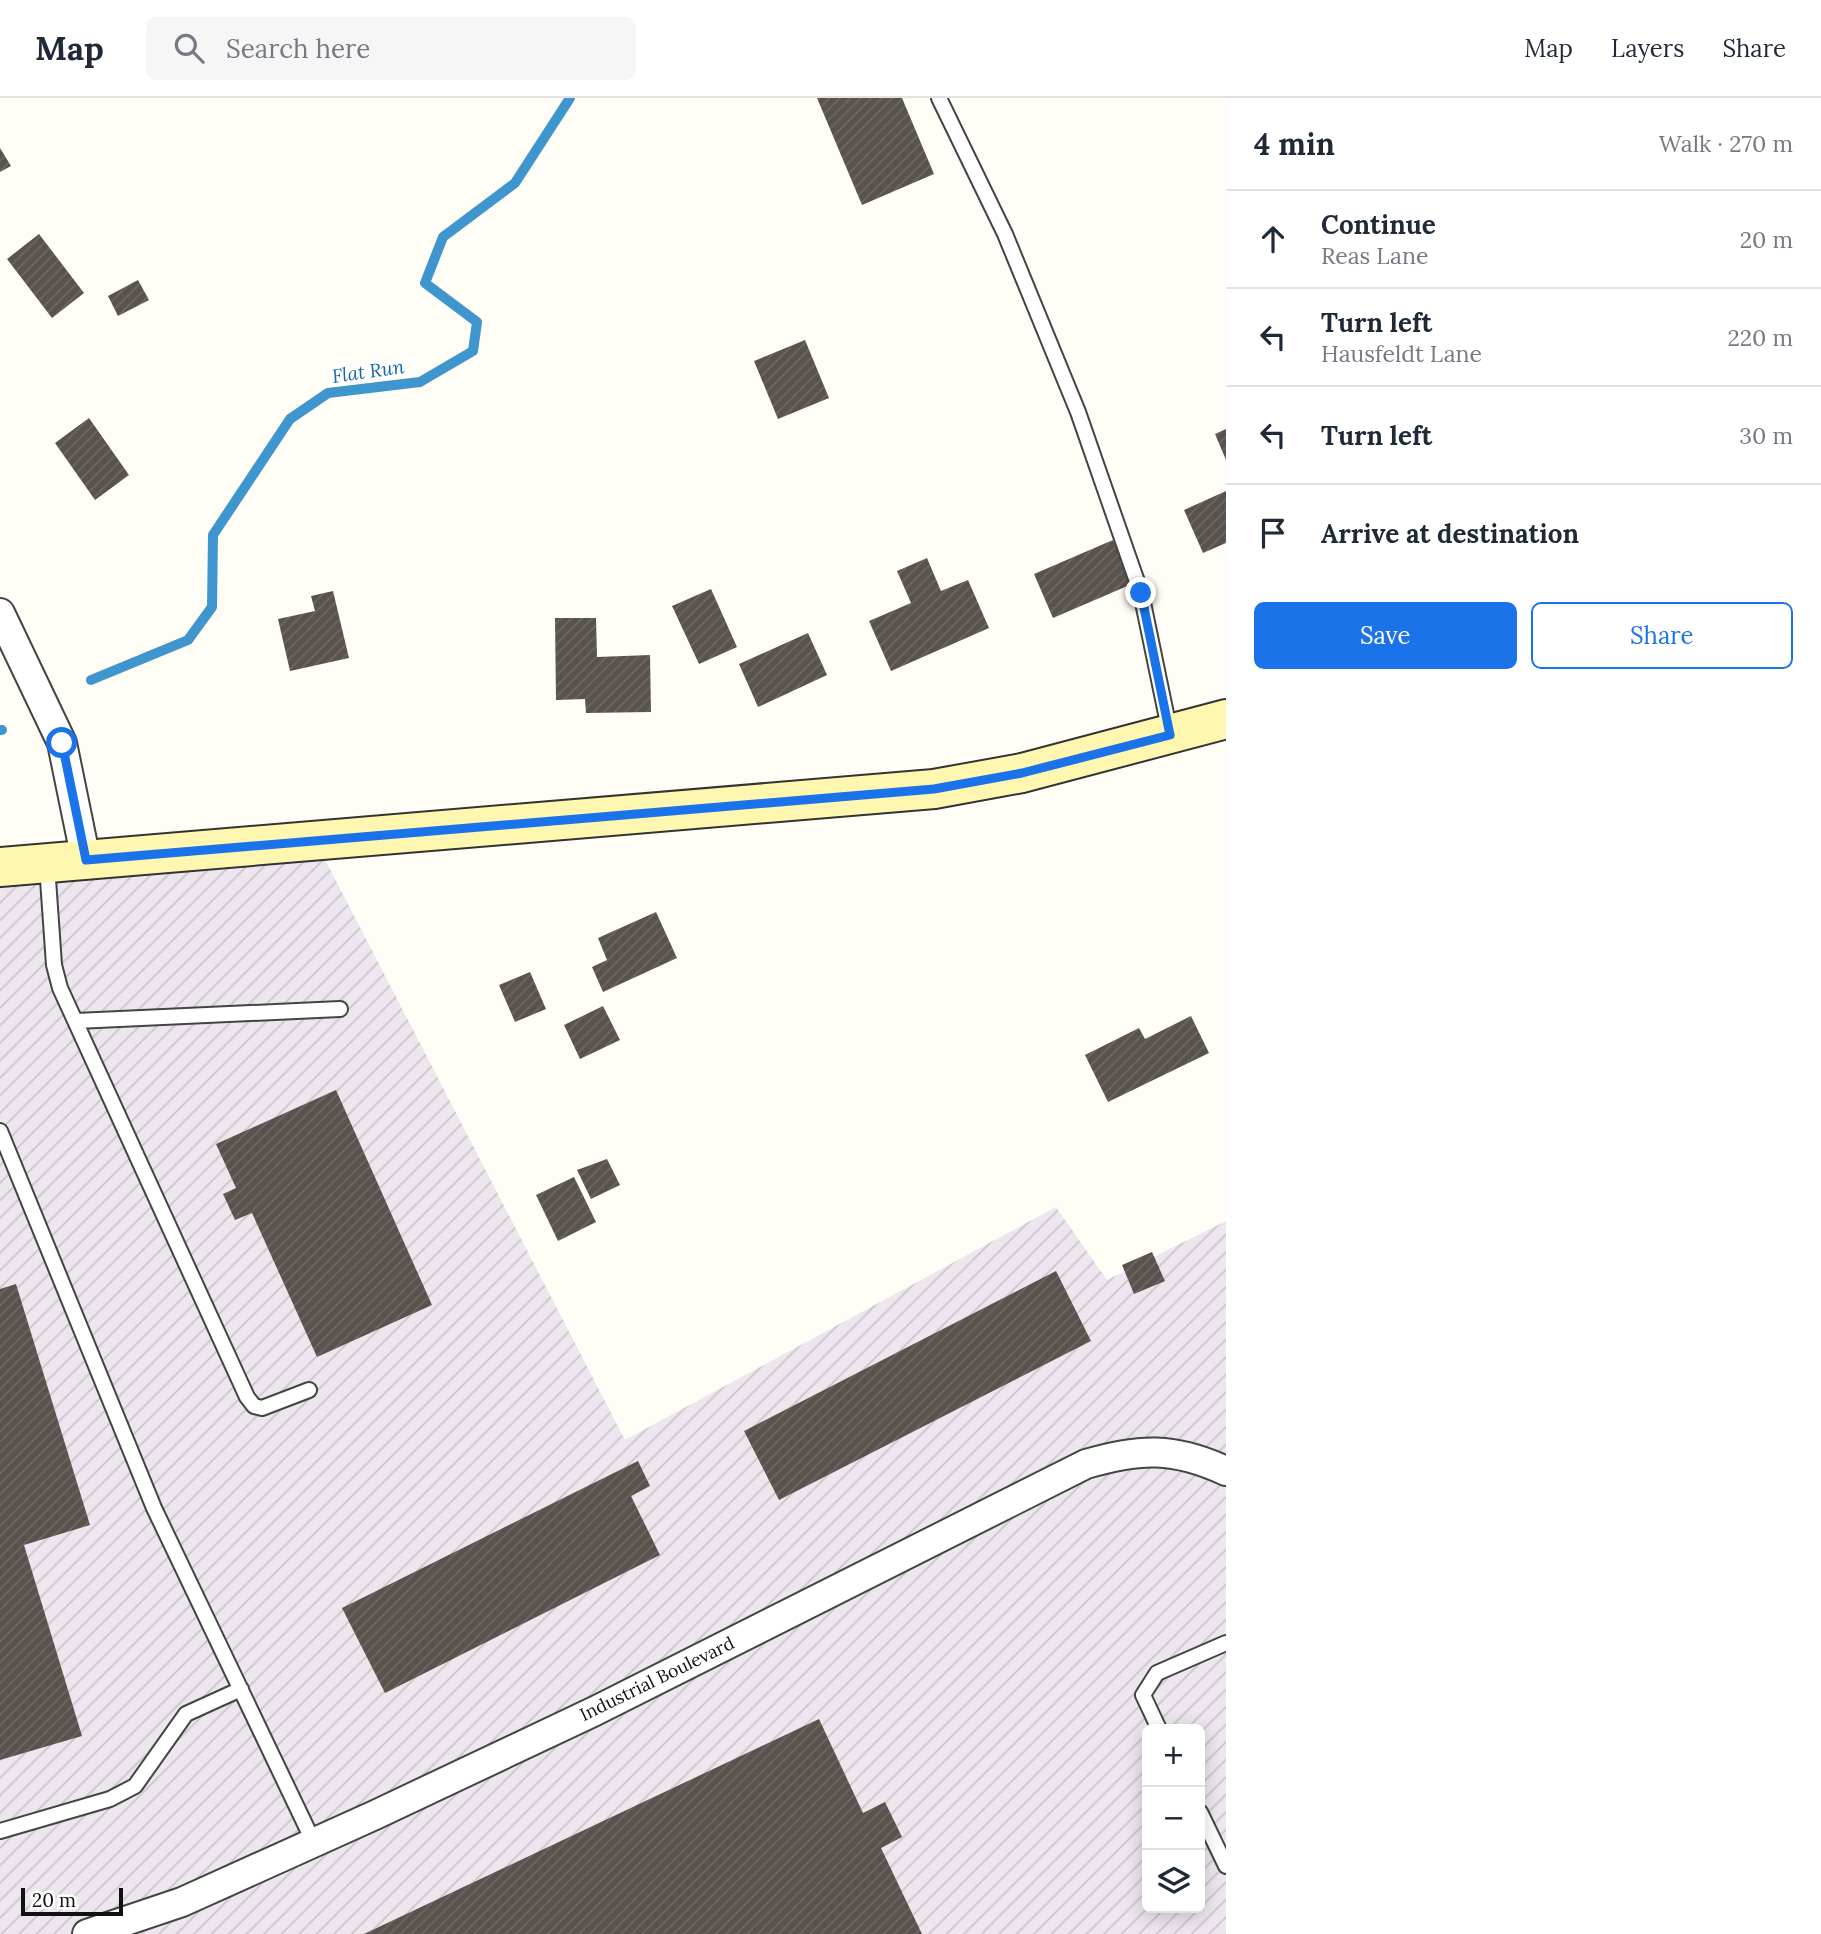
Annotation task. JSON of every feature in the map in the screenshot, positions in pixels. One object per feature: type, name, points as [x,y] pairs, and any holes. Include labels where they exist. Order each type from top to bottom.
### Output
[{"type":"street","points":[[0,613],[62,743],[86,860]]},
{"type":"street","points":[[0,867],[934,789],[1022,773],[1226,719]]},
{"type":"street","name":"Industrial Boulevard","points":[[87,1934],[182,1902],[595,1711],[1086,1464],[1125,1452],[1164,1451],[1201,1459],[1226,1471]]},
{"type":"lane","points":[[939,98],[1005,234],[1078,412],[1141,593],[1170,735]]},
{"type":"lane","points":[[47,863],[54,965],[60,988],[247,1397],[254,1406],[262,1408],[309,1390]]},
{"type":"lane","points":[[75,1021],[340,1009]]},
{"type":"lane","points":[[0,1131],[153,1508],[314,1843]]},
{"type":"lane","points":[[1157,1724],[1143,1695],[1157,1674],[1226,1643]]},
{"type":"lane","points":[[0,1831],[110,1799],[135,1786],[173,1728],[186,1714],[241,1689]]},
{"type":"lane","points":[[1205,1822],[1226,1866]]},
{"type":"shaded area","points":[[316,842],[625,1440],[1056,1207],[1107,1280],[1226,1221],[1226,1934],[0,1934],[0,867]]},
{"type":"building","points":[[817,98],[902,98],[934,174],[862,205]]},
{"type":"building","points":[[0,148],[11,166],[0,172]]},
{"type":"building","points":[[39,234],[84,293],[52,318],[7,259]]},
{"type":"building","points":[[138,280],[149,300],[118,316],[108,296]]},
{"type":"building","points":[[805,340],[829,398],[778,419],[754,361]]},
{"type":"building","points":[[89,418],[129,475],[95,500],[55,443]]},
{"type":"building","points":[[1226,429],[1226,460],[1215,434]]},
{"type":"building","points":[[1226,491],[1226,543],[1203,553],[1184,510]]},
{"type":"building","points":[[1113,540],[1132,584],[1053,618],[1034,574]]},
{"type":"building","points":[[927,558],[941,591],[968,580],[989,628],[891,671],[869,621],[911,603],[897,571]]},
{"type":"building","points":[[711,589],[737,647],[699,664],[672,606]]},
{"type":"building","points":[[333,591],[349,658],[290,671],[278,619],[315,611],[311,596]]},
{"type":"building","points":[[555,618],[596,618],[597,657],[650,655],[651,712],[586,713],[585,699],[556,700]]},
{"type":"building","points":[[808,633],[827,675],[758,707],[739,664]]},
{"type":"building","points":[[656,912],[677,958],[603,992],[592,967],[607,960],[598,938]]},
{"type":"building","points":[[530,972],[546,1009],[515,1022],[499,985]]},
{"type":"building","points":[[603,1006],[620,1040],[580,1059],[564,1025]]},
{"type":"building","points":[[1191,1016],[1209,1053],[1108,1102],[1085,1055],[1139,1028],[1145,1039]]},
{"type":"building","points":[[336,1090],[432,1305],[317,1357],[252,1213],[235,1220],[223,1194],[236,1188],[216,1144]]},
{"type":"building","points":[[607,1159],[620,1185],[591,1199],[577,1170]]},
{"type":"building","points":[[574,1177],[596,1222],[558,1241],[536,1195]]},
{"type":"building","points":[[1152,1252],[1165,1281],[1134,1294],[1122,1265]]},
{"type":"building","points":[[1056,1271],[1091,1341],[779,1500],[744,1431]]},
{"type":"building","points":[[16,1284],[90,1525],[24,1545],[82,1736],[0,1760],[0,1289]]},
{"type":"building","points":[[638,1461],[650,1486],[631,1496],[660,1555],[385,1693],[342,1608]]},
{"type":"building","points":[[819,1719],[863,1813],[885,1802],[902,1837],[881,1848],[922,1934],[364,1934]]},
{"type":"waterway","name":"Flat Run","points":[[91,680],[188,640],[212,607],[213,535],[290,419],[328,393],[420,382],[473,351],[477,322],[425,283],[443,237],[515,183],[570,98]]},
{"type":"route","points":[[62,743],[86,860],[934,789],[1022,773],[1170,735],[1158,665],[1141,593]]}]
